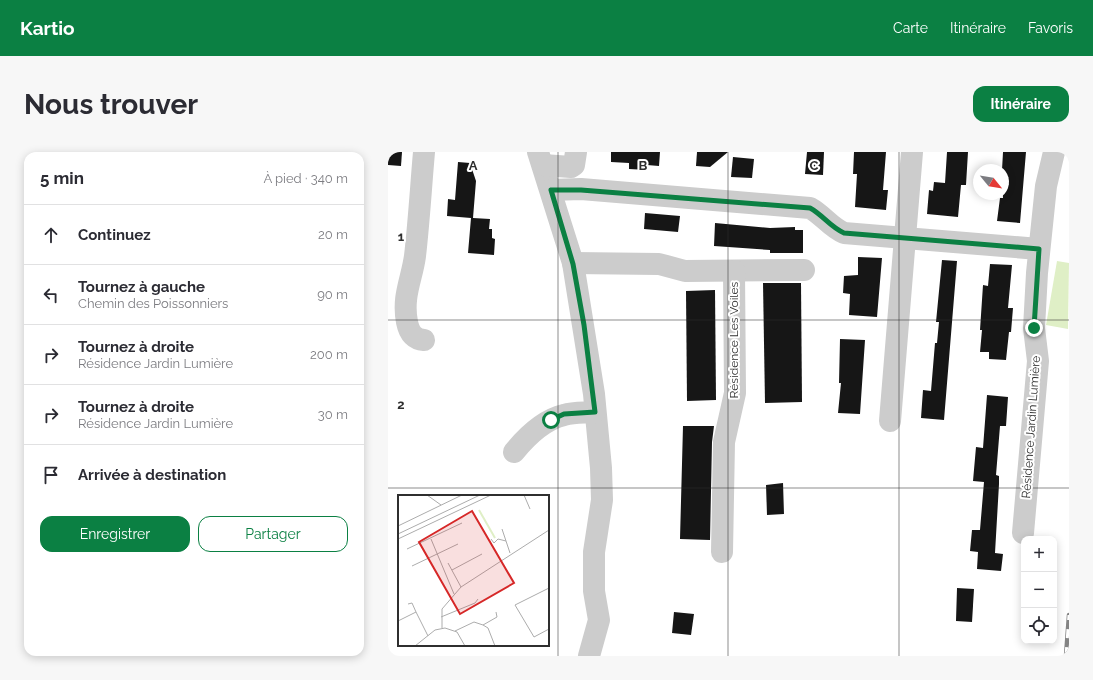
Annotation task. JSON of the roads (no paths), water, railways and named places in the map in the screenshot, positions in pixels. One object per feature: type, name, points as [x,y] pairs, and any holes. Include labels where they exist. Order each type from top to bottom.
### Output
[{"type":"street","points":[[424,152],[415,258],[406,300],[407,322],[411,335],[416,339],[424,340]]},
{"type":"street","points":[[540,158],[571,167],[574,165],[576,152]]},
{"type":"street","points":[[890,421],[912,152]]},
{"type":"street","name":"Résidence Jardin Lumière","points":[[1023,533],[1038,361],[1034,328],[1039,249],[1046,186],[1054,152]]},
{"type":"street","points":[[540,158],[573,264],[584,325],[601,468],[602,500],[594,552],[594,591],[599,620],[589,656]]},
{"type":"street","points":[[551,190],[581,190],[810,208],[820,213],[834,228],[844,233],[1039,249]]},
{"type":"street","name":"Résidence Les Voiles","points":[[573,264],[659,264],[684,271],[804,270]]},
{"type":"street","name":"Résidence Les Voiles","points":[[722,552],[724,442],[735,393],[734,271]]},
{"type":"street","points":[[514,452],[528,435],[551,420],[564,414],[595,412]]},
{"type":"railway","points":[[1066,656],[1069,615]]}]
